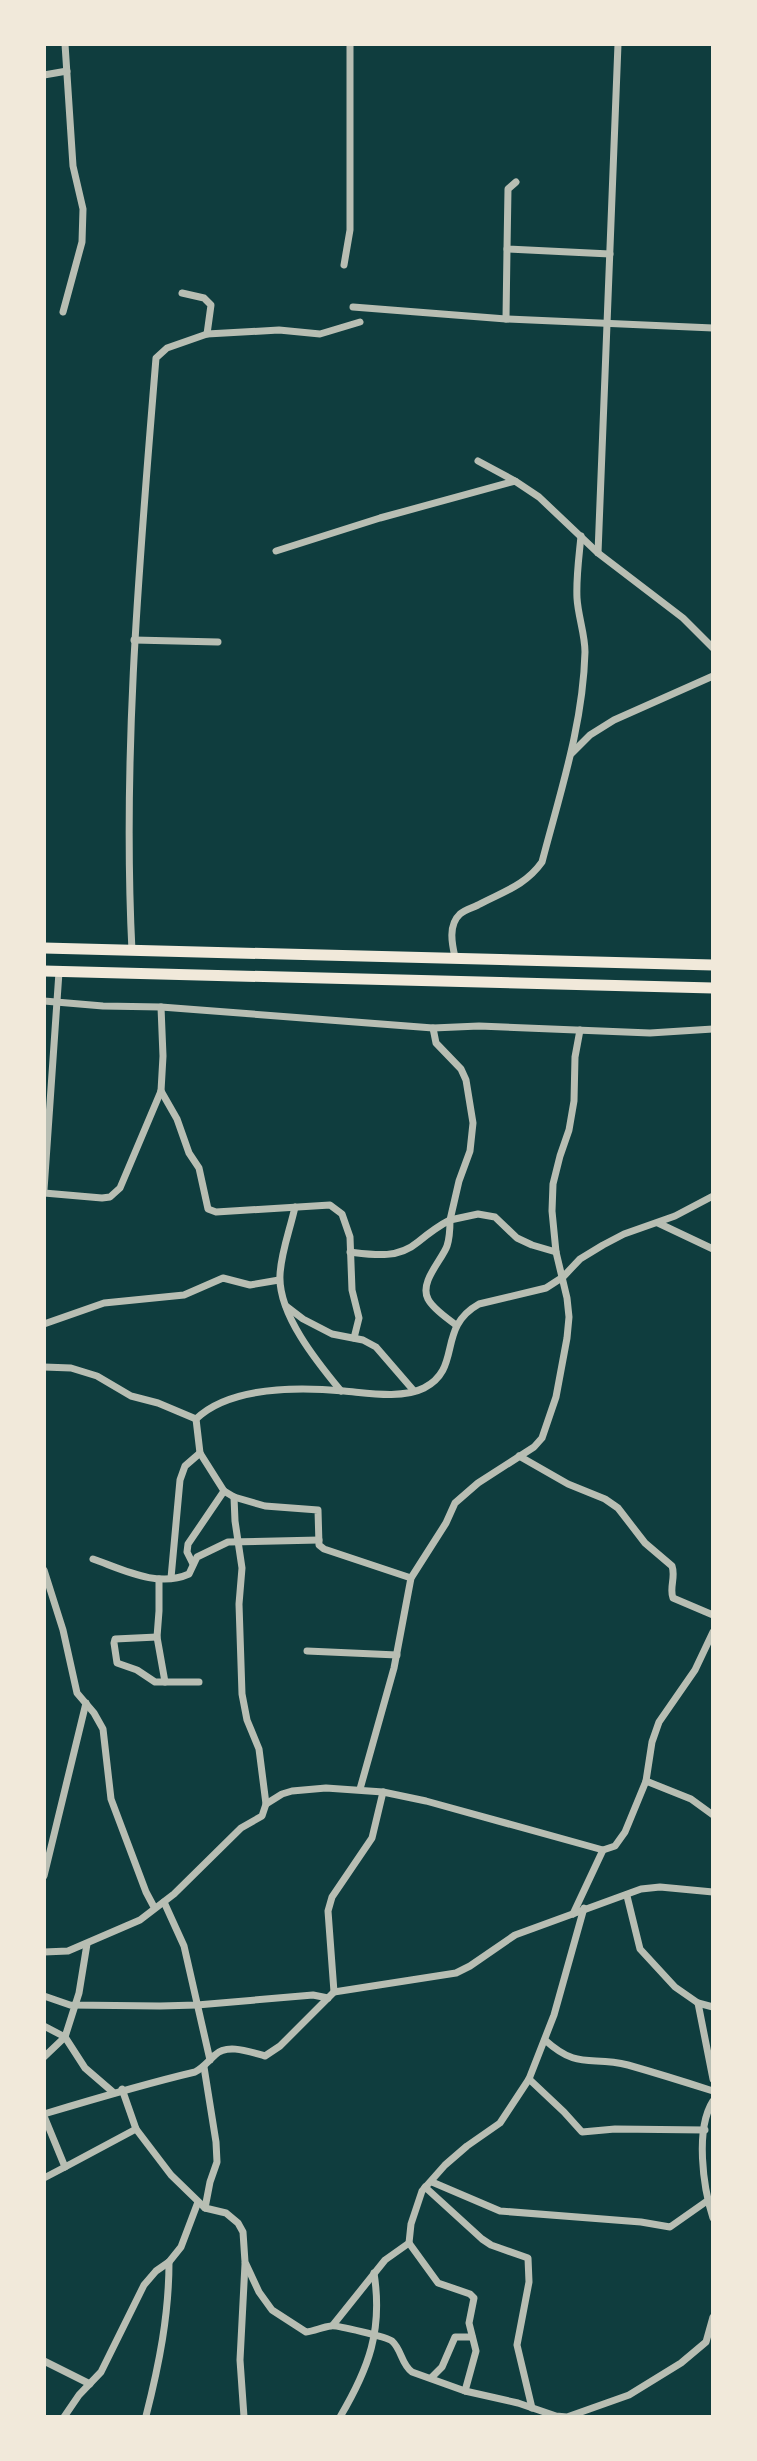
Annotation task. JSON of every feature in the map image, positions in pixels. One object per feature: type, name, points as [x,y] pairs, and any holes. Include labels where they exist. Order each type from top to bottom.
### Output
[{"type":"highway","points":[[44,948],[713,965]]},
{"type":"highway","points":[[44,971],[713,988]]},
{"type":"street","points":[[63,312],[82,242],[83,209],[73,166],[65,44]]},
{"type":"street","points":[[344,265],[350,230],[350,44]]},
{"type":"street","points":[[598,553],[618,44]]},
{"type":"street","points":[[44,75],[67,71]]},
{"type":"street","points":[[506,319],[508,189],[516,182]]},
{"type":"street","points":[[507,249],[610,254]]},
{"type":"street","points":[[182,293],[209,300],[207,334]]},
{"type":"street","points":[[353,307],[506,319],[713,328]]},
{"type":"street","points":[[132,951],[129,797],[134,640],[156,358],[167,348],[207,334],[279,330],[320,334],[360,322]]},
{"type":"street","points":[[478,461],[539,497],[598,553],[683,618],[713,648]]},
{"type":"street","points":[[276,551],[380,518],[515,481]]},
{"type":"street","points":[[455,957],[451,941],[458,915],[517,886],[533,875],[542,862],[572,753],[585,650],[577,599],[581,536]]},
{"type":"street","points":[[134,640],[218,642]]},
{"type":"street","points":[[572,753],[590,735],[614,720],[713,676]]},
{"type":"street","points":[[59,972],[44,1191],[102,1198],[116,1192],[161,1091],[161,1007]]},
{"type":"street","points":[[44,1001],[433,1028],[492,1026],[650,1033],[713,1029]]},
{"type":"street","points":[[433,1028],[436,1043],[461,1069],[466,1080],[473,1123],[470,1151],[450,1220],[449,1243],[426,1290],[427,1298],[456,1325]]},
{"type":"street","points":[[360,1789],[397,1655],[411,1578],[455,1503],[478,1483],[534,1447],[542,1438],[556,1397],[569,1317],[556,1252],[553,1184],[569,1130],[580,1030]]},
{"type":"street","points":[[161,1091],[199,1168],[208,1209],[216,1212],[330,1205],[336,1209],[347,1224],[352,1290],[359,1318],[354,1338]]},
{"type":"street","points":[[196,1419],[241,1396],[267,1391],[302,1388],[394,1393],[425,1387],[442,1373],[456,1325],[462,1315],[479,1304],[546,1288],[563,1277],[580,1259],[603,1245],[713,1196]]},
{"type":"street","points":[[295,1207],[279,1280],[284,1305],[341,1391]]},
{"type":"street","points":[[350,1252],[380,1255],[399,1252],[450,1220],[478,1214],[495,1217],[517,1238],[556,1252]]},
{"type":"street","points":[[658,1223],[713,1249]]},
{"type":"street","points":[[44,1324],[104,1303],[184,1295],[223,1278],[250,1285],[279,1280]]},
{"type":"street","points":[[284,1305],[332,1334],[363,1340],[376,1347],[414,1391]]},
{"type":"street","points":[[44,1367],[71,1368],[97,1376],[131,1396],[158,1403],[196,1419]]},
{"type":"street","points":[[196,1419],[200,1453],[224,1491],[265,1506],[318,1510],[319,1540],[324,1549],[411,1578]]},
{"type":"street","points":[[171,1578],[180,1480],[185,1466],[200,1453]]},
{"type":"street","points":[[519,1456],[618,1508],[645,1543],[672,1566],[673,1598],[713,1615]]},
{"type":"street","points":[[193,1564],[187,1552],[188,1544],[224,1491]]},
{"type":"street","points":[[44,1952],[68,1951],[140,1920],[164,1902],[241,1828],[262,1816],[266,1804],[259,1749],[247,1720],[242,1694],[239,1604],[242,1568],[234,1497]]},
{"type":"street","points":[[93,1559],[151,1579],[171,1578],[189,1574],[197,1557],[228,1542],[319,1540]]},
{"type":"street","points":[[44,1570],[63,1630],[77,1693],[103,1729],[111,1799],[154,1907]]},
{"type":"street","points":[[159,1579],[157,1637],[165,1682]]},
{"type":"street","points":[[266,1804],[282,1794],[308,1788],[360,1789],[426,1801],[603,1850],[615,1846],[646,1781],[652,1742],[659,1722],[695,1670],[713,1632]]},
{"type":"street","points":[[157,1637],[118,1637],[114,1643],[118,1664],[137,1670],[155,1682],[199,1682]]},
{"type":"street","points":[[307,1651],[397,1655]]},
{"type":"street","points":[[44,1876],[86,1703]]},
{"type":"street","points":[[646,1781],[691,1799],[713,1815]]},
{"type":"street","points":[[65,2167],[44,2115],[122,2089],[195,2072],[222,2050],[234,2049],[265,2056],[274,2052],[331,1995],[328,1911],[332,1897],[372,1838],[383,1792]]},
{"type":"street","points":[[573,1914],[603,1850]]},
{"type":"street","points":[[44,1996],[60,2004],[76,2005],[197,2005],[331,1995],[456,1973],[515,1935],[641,1889],[654,1887],[713,1892]]},
{"type":"street","points":[[627,1896],[640,1949],[675,1987],[698,2003],[713,2007]]},
{"type":"street","points":[[164,1902],[184,1946],[193,1976],[210,2060]]},
{"type":"street","points":[[333,2325],[385,2260],[409,2243],[416,2206],[425,2187],[467,2146],[500,2123],[529,2079],[554,2015],[584,1908]]},
{"type":"street","points":[[44,2057],[65,2037],[76,2005],[87,1944]]},
{"type":"street","points":[[698,2003],[713,2079]]},
{"type":"street","points":[[44,2026],[65,2037],[85,2068],[114,2093]]},
{"type":"street","points":[[545,2040],[557,2051],[584,2062],[623,2064],[713,2091]]},
{"type":"street","points":[[204,2067],[217,2162],[205,2208]]},
{"type":"street","points":[[529,2079],[582,2132],[615,2129],[705,2130]]},
{"type":"street","points":[[122,2089],[136,2129],[171,2175],[205,2208],[226,2213],[243,2232],[245,2262],[240,2360],[244,2417]]},
{"type":"street","points":[[713,2101],[707,2110],[702,2162],[707,2201],[713,2218]]},
{"type":"street","points":[[44,2178],[136,2129]]},
{"type":"street","points":[[432,2182],[500,2211],[670,2227],[707,2201]]},
{"type":"street","points":[[425,2187],[482,2239],[528,2258],[529,2282],[517,2345],[532,2408]]},
{"type":"street","points":[[64,2417],[101,2372],[144,2285],[181,2247],[198,2202]]},
{"type":"street","points":[[409,2243],[438,2283],[474,2298],[469,2323],[476,2351],[465,2391]]},
{"type":"street","points":[[146,2416],[162,2352],[169,2262]]},
{"type":"street","points":[[245,2262],[259,2292],[272,2310],[306,2332],[333,2325],[385,2337],[393,2342],[406,2367],[465,2391],[556,2416],[567,2417],[629,2395],[681,2363],[710,2340],[713,2317]]},
{"type":"street","points":[[340,2417],[358,2387],[376,2336],[374,2273]]},
{"type":"street","points":[[431,2378],[442,2367],[455,2337],[472,2337]]},
{"type":"street","points":[[44,2361],[90,2384]]}]
